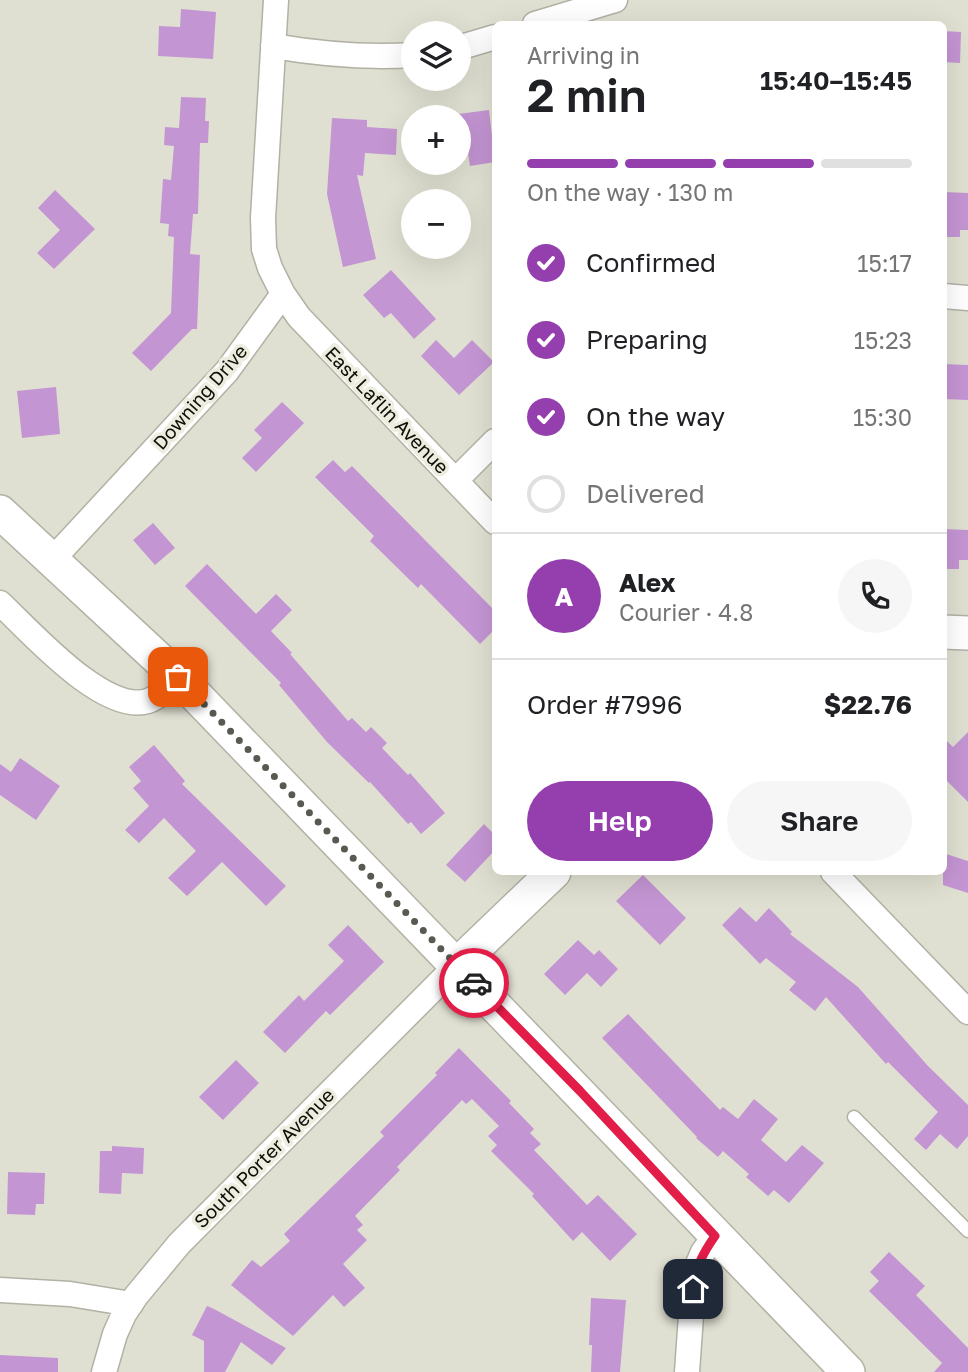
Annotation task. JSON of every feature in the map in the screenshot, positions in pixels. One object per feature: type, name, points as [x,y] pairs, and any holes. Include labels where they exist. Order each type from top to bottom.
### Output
[{"type":"main road","points":[[0,512],[178,677],[848,1372]]},
{"type":"main road","points":[[947,632],[968,633]]},
{"type":"main road","points":[[456,966],[551,875]]},
{"type":"street","points":[[276,0],[263,218],[264,249],[283,294]]},
{"type":"street","points":[[545,21],[615,0]]},
{"type":"street","points":[[471,44],[492,38]]},
{"type":"street","points":[[273,46],[332,55],[401,56]]},
{"type":"street","name":"East Laflin Avenue","points":[[283,294],[322,344],[492,519]]},
{"type":"street","name":"Downing Drive","points":[[52,560],[227,371],[283,294]]},
{"type":"street","points":[[947,296],[968,298]]},
{"type":"street","points":[[456,480],[492,444]]},
{"type":"street","points":[[0,603],[77,674],[107,696],[134,703],[147,701],[156,697],[178,677]]},
{"type":"street","points":[[835,875],[968,1012]]},
{"type":"street","name":"South Porter Avenue","points":[[104,1372],[115,1334],[131,1304],[178,1244],[456,966]]},
{"type":"street","points":[[687,1372],[694,1273],[703,1252],[715,1236]]},
{"type":"street","points":[[0,1290],[70,1294],[131,1304]]},
{"type":"lane","points":[[854,1117],[968,1231]]},
{"type":"building","points":[[181,9],[216,12],[213,59],[158,56],[159,26],[180,27]]},
{"type":"building","points":[[947,31],[961,32],[960,63],[947,62]]},
{"type":"building","points":[[181,97],[206,98],[205,121],[209,121],[208,143],[200,143],[198,214],[193,214],[190,254],[200,255],[197,329],[192,329],[151,371],[132,353],[171,313],[174,237],[168,236],[169,224],[160,223],[163,179],[171,180],[174,146],[164,145],[165,127],[179,128]]},
{"type":"building","points":[[489,110],[492,162],[471,166],[471,112]]},
{"type":"building","points":[[332,118],[367,120],[367,127],[397,129],[396,155],[365,153],[363,176],[357,175],[376,259],[343,267],[327,194]]},
{"type":"building","points":[[55,190],[95,229],[54,269],[37,253],[60,230],[38,208]]},
{"type":"building","points":[[947,192],[968,193],[968,230],[960,230],[960,237],[947,237]]},
{"type":"building","points":[[391,270],[436,319],[414,339],[391,313],[384,318],[363,295]]},
{"type":"building","points":[[436,340],[454,358],[472,340],[492,360],[492,364],[459,395],[421,356]]},
{"type":"building","points":[[947,364],[968,365],[968,400],[947,399]]},
{"type":"building","points":[[56,387],[60,434],[22,438],[17,391]]},
{"type":"building","points":[[282,402],[304,423],[256,472],[242,458],[262,438],[254,430]]},
{"type":"building","points":[[333,460],[345,472],[352,466],[492,608],[492,632],[480,644],[421,584],[418,588],[370,541],[374,536],[315,477]]},
{"type":"building","points":[[153,523],[175,548],[155,565],[133,540]]},
{"type":"building","points":[[947,529],[968,530],[968,560],[959,560],[959,569],[947,569]]},
{"type":"building","points":[[207,564],[256,614],[276,594],[292,610],[271,631],[348,721],[352,718],[366,732],[371,727],[387,743],[382,748],[408,775],[410,773],[445,813],[421,834],[327,742],[279,685],[281,683],[185,586]]},
{"type":"building","points":[[968,732],[968,802],[947,781],[947,741],[953,747]]},
{"type":"building","points":[[154,745],[185,781],[182,784],[286,886],[266,906],[222,862],[187,896],[168,878],[196,851],[164,818],[139,843],[125,830],[149,806],[133,788],[141,781],[129,767]]},
{"type":"building","points":[[20,758],[60,786],[36,820],[0,795],[0,764],[11,772]]},
{"type":"building","points":[[484,824],[492,832],[492,853],[465,882],[446,865]]},
{"type":"building","points":[[947,854],[968,861],[968,893],[943,885],[943,875],[947,875]]},
{"type":"building","points":[[643,875],[686,918],[660,945],[616,901]]},
{"type":"building","points":[[740,907],[756,922],[769,908],[792,932],[790,934],[858,987],[928,1066],[968,1105],[968,1136],[957,1149],[940,1134],[926,1150],[914,1139],[938,1112],[888,1062],[886,1064],[826,997],[815,1011],[789,990],[796,982],[766,958],[760,964],[722,925]]},
{"type":"building","points":[[348,925],[384,962],[330,1015],[326,1011],[285,1053],[263,1032],[299,995],[304,1001],[344,961],[328,945]]},
{"type":"building","points":[[578,940],[594,955],[599,950],[618,969],[601,987],[587,973],[565,995],[544,974]]},
{"type":"building","points":[[628,1014],[720,1110],[723,1107],[738,1119],[754,1099],[778,1119],[761,1140],[786,1162],[802,1145],[824,1163],[789,1203],[774,1190],[768,1196],[746,1177],[749,1174],[723,1151],[718,1157],[696,1138],[602,1038]]},
{"type":"building","points":[[459,1048],[511,1101],[509,1103],[534,1129],[530,1133],[541,1144],[534,1150],[587,1205],[598,1195],[637,1234],[610,1261],[582,1232],[573,1241],[532,1196],[534,1194],[491,1151],[497,1145],[488,1136],[499,1126],[472,1099],[466,1104],[462,1100],[397,1167],[400,1170],[355,1216],[363,1225],[357,1230],[367,1240],[343,1264],[365,1288],[344,1307],[333,1295],[293,1336],[231,1285],[252,1260],[261,1267],[290,1241],[284,1234],[384,1136],[380,1132],[437,1075],[435,1073]]},
{"type":"building","points":[[236,1060],[259,1083],[223,1120],[199,1097]]},
{"type":"building","points":[[112,1146],[144,1148],[143,1174],[122,1173],[121,1194],[99,1193],[100,1151],[112,1151]]},
{"type":"building","points":[[8,1172],[45,1173],[44,1204],[36,1204],[35,1215],[7,1214]]},
{"type":"building","points":[[889,1252],[925,1286],[916,1295],[968,1348],[968,1372],[934,1372],[942,1363],[869,1291],[879,1281],[870,1272]]},
{"type":"building","points":[[591,1298],[626,1300],[620,1372],[591,1372]]},
{"type":"building","points":[[207,1306],[286,1348],[272,1365],[241,1342],[225,1372],[204,1372],[204,1341],[192,1335]]},
{"type":"building","points":[[0,1355],[58,1358],[58,1372],[0,1372]]},
{"type":"way so far","points":[[178,677],[474,983]]},
{"type":"route","points":[[474,983],[580,1091],[715,1236],[703,1252],[694,1273],[693,1289]]}]
